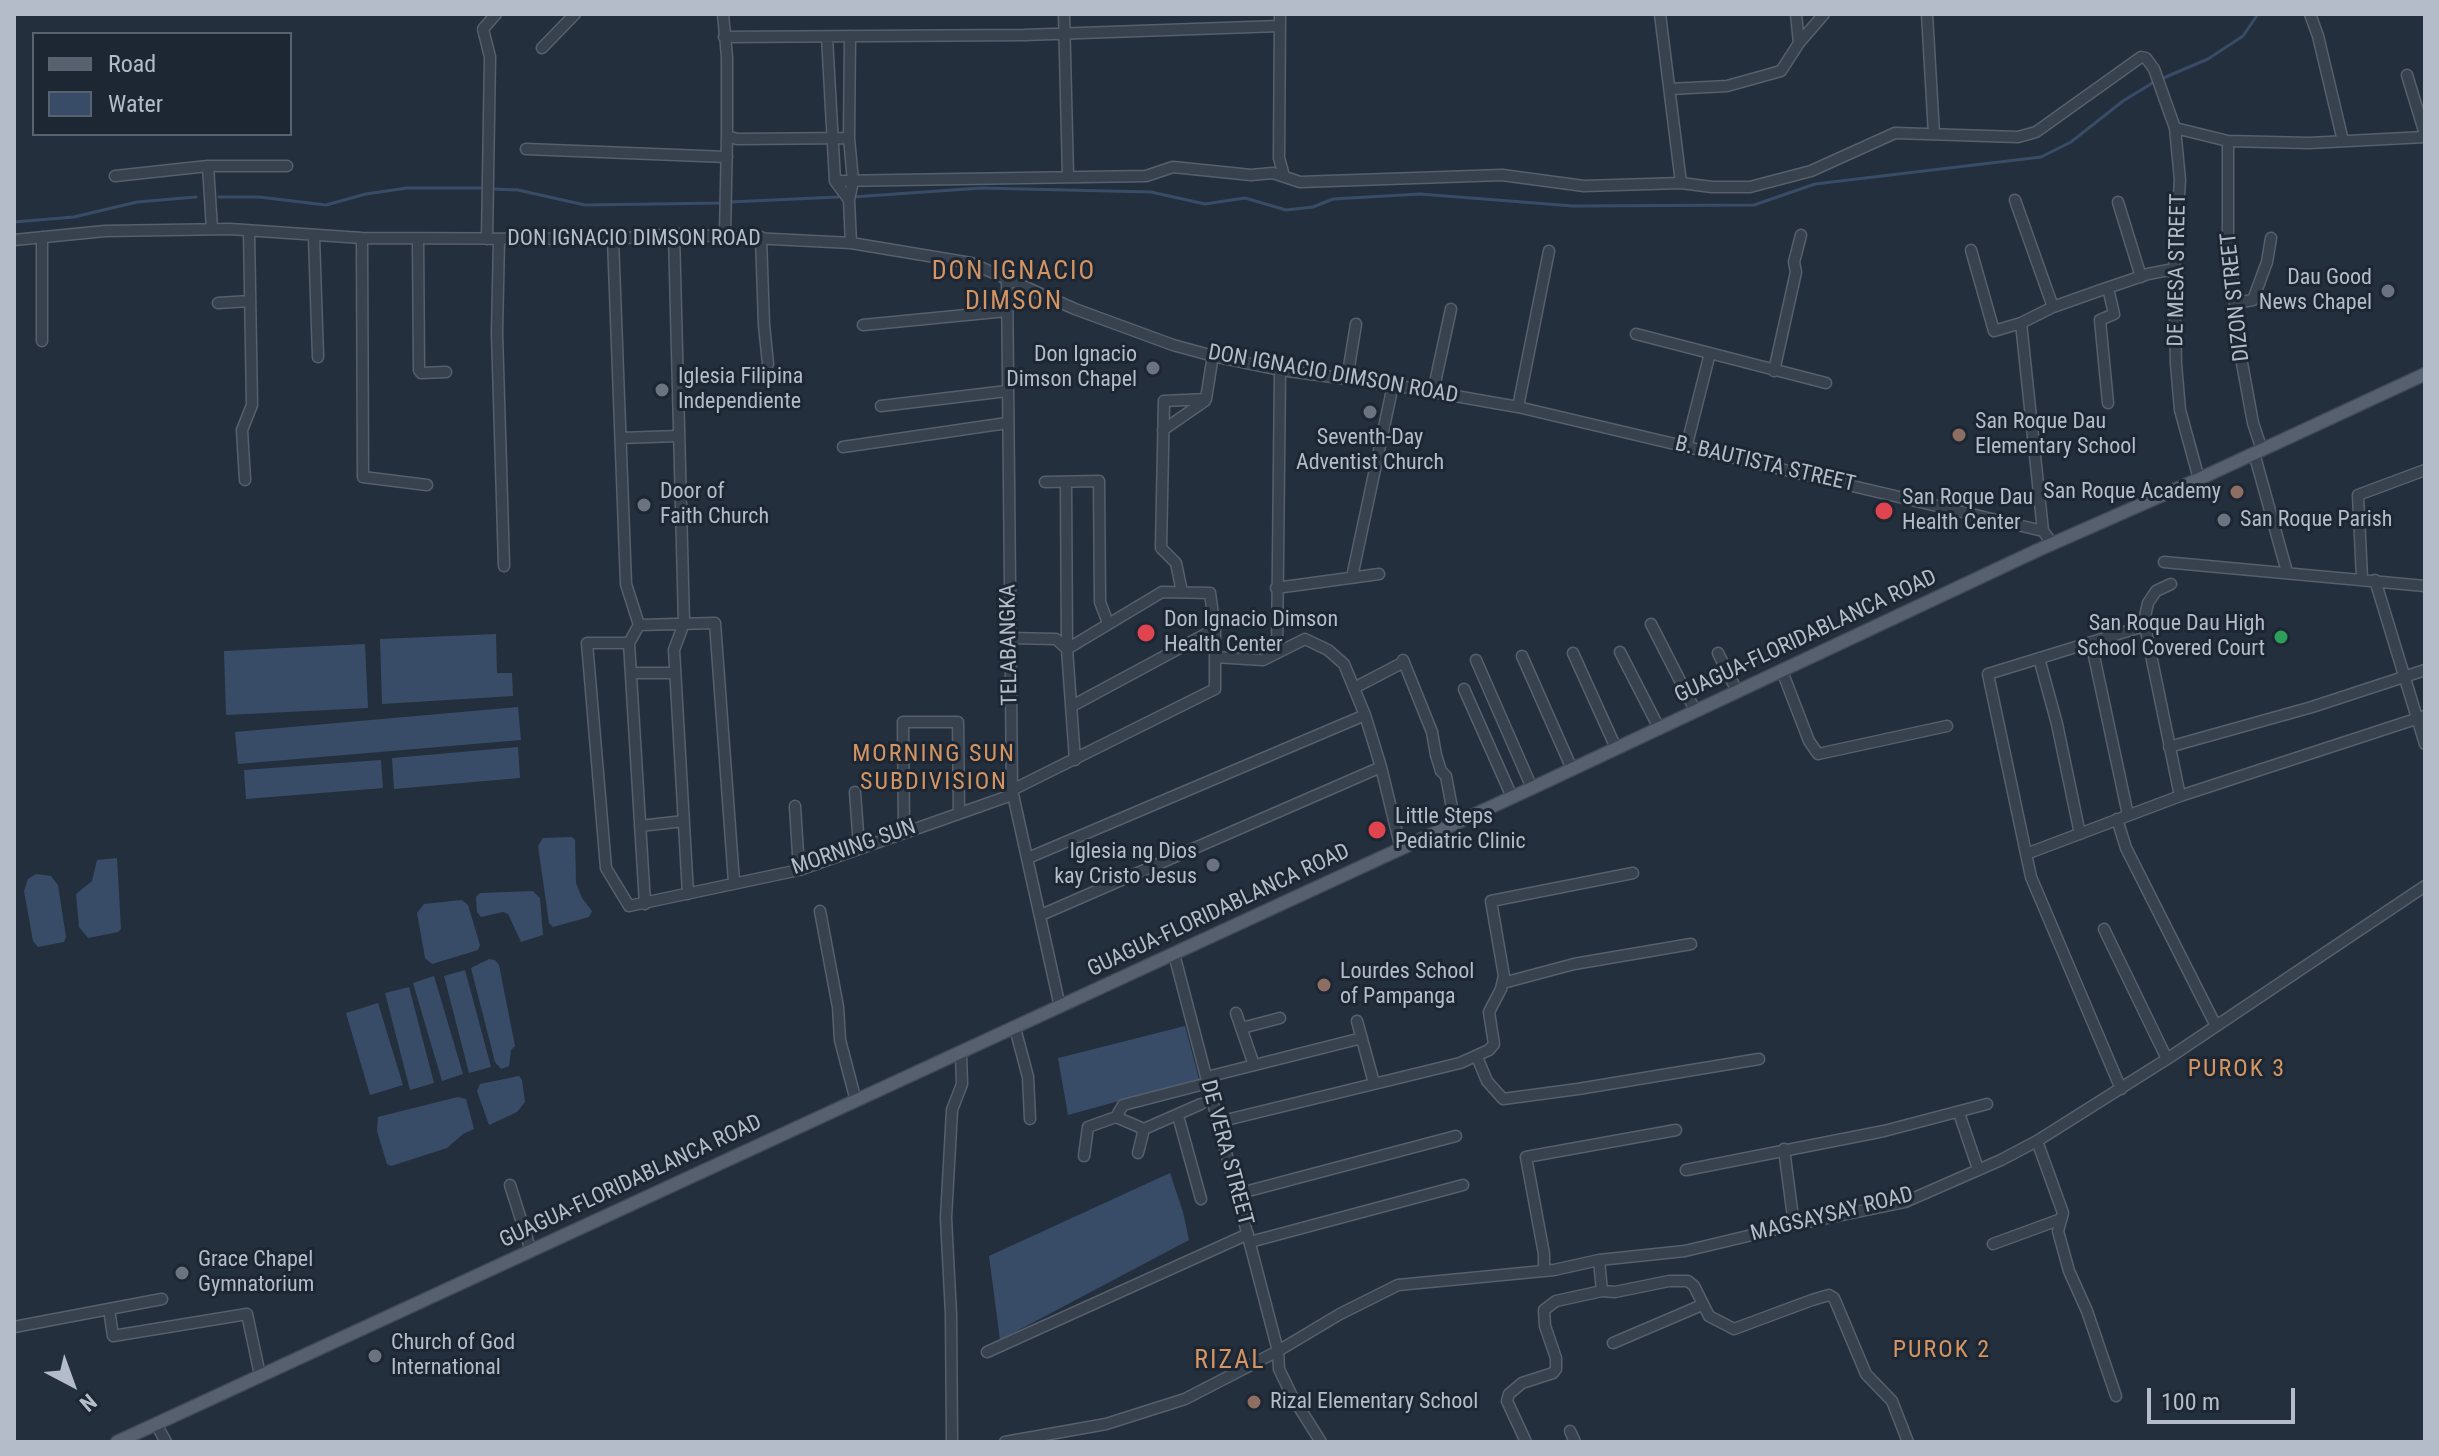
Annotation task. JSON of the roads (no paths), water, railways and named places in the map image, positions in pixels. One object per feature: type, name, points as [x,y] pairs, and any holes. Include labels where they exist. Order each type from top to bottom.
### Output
[{"type":"main road","name":"GUAGUA-FLORIDABLANCA ROAD","points":[[117,1442],[1455,824],[2052,543],[2425,374]]},
{"type":"street","points":[[496,14],[483,29],[490,57],[486,199],[493,239],[504,566]]},
{"type":"street","points":[[542,48],[575,14]]},
{"type":"street","points":[[723,14],[727,57],[725,235]]},
{"type":"street","points":[[1064,14],[1068,176]]},
{"type":"street","points":[[1280,14],[1279,158],[1284,176]]},
{"type":"street","points":[[1660,14],[1681,183]]},
{"type":"street","points":[[1796,14],[1799,43]]},
{"type":"street","points":[[1670,89],[1727,86],[1781,71],[1799,43],[1824,14]]},
{"type":"street","points":[[835,181],[1146,176],[1173,167],[1251,175],[1273,173],[1300,182],[1502,175],[1584,186],[1681,183],[1750,187],[1811,171],[1895,133],[1934,134],[1927,14]]},
{"type":"street","points":[[2310,14],[2324,58],[2343,141]]},
{"type":"street","points":[[724,37],[1024,35],[1280,26]]},
{"type":"street","points":[[850,36],[851,243]]},
{"type":"street","points":[[827,37],[835,181],[849,200]]},
{"type":"street","name":"DE MESA STREET","points":[[1934,134],[2018,137],[2036,132],[2141,57],[2151,63],[2175,128],[2180,180],[2174,269],[2176,364],[2180,410],[2199,479]]},
{"type":"street","points":[[2175,128],[2228,141],[2343,141],[2425,136],[2407,75]]},
{"type":"street","points":[[727,136],[737,139],[849,138]]},
{"type":"street","name":"DIZON STREET","points":[[2228,141],[2228,234],[2242,363],[2258,452],[2287,572]]},
{"type":"street","points":[[526,149],[727,157]]},
{"type":"street","points":[[208,166],[212,229]]},
{"type":"street","points":[[115,176],[208,166],[287,166]]},
{"type":"street","points":[[2015,200],[2053,307]]},
{"type":"street","points":[[2118,202],[2141,277]]},
{"type":"street","name":"DON IGNACIO DIMSON ROAD","points":[[14,240],[133,230],[212,229],[314,237],[613,239],[674,234],[851,243],[971,263],[1075,309],[1173,345],[1213,355],[1280,370],[1393,385],[1518,407]]},
{"type":"street","points":[[245,480],[242,430],[252,405],[249,231]]},
{"type":"street","points":[[674,234],[684,623],[674,650],[688,894]]},
{"type":"street","points":[[1774,371],[1801,235]]},
{"type":"street","points":[[42,237],[42,341]]},
{"type":"street","points":[[314,237],[318,357]]},
{"type":"street","points":[[761,237],[768,364]]},
{"type":"street","points":[[362,238],[363,477],[427,485]]},
{"type":"street","points":[[2235,303],[2253,300],[2267,262],[2271,238]]},
{"type":"street","points":[[418,239],[419,370],[421,373],[446,372]]},
{"type":"street","points":[[613,239],[626,584],[639,625],[629,643],[645,904],[629,906],[606,868],[587,643],[629,643]]},
{"type":"street","points":[[1971,250],[1994,331],[2108,288],[2174,269]]},
{"type":"street","points":[[1518,407],[1549,251]]},
{"type":"street","name":"TELABANGKA","points":[[1007,277],[1012,790],[1060,1007]]},
{"type":"street","points":[[2108,288],[2114,314],[2100,320],[2108,403]]},
{"type":"street","points":[[218,303],[250,301]]},
{"type":"street","points":[[1433,392],[1451,309]]},
{"type":"street","points":[[863,325],[1007,311]]},
{"type":"street","points":[[2021,323],[2043,531],[2052,543]]},
{"type":"street","points":[[1347,379],[1356,324]]},
{"type":"street","points":[[1636,334],[1826,383]]},
{"type":"street","points":[[1686,448],[1710,353]]},
{"type":"street","points":[[1163,430],[1206,399],[1213,355]]},
{"type":"street","points":[[1277,653],[1280,370]]},
{"type":"street","points":[[1352,577],[1393,385]]},
{"type":"street","points":[[881,406],[1007,391]]},
{"type":"street","points":[[1182,592],[1176,563],[1161,548],[1164,401],[1206,399]]},
{"type":"street","name":"B. BAUTISTA STREET","points":[[1518,407],[2043,531]]},
{"type":"street","points":[[843,447],[1007,423]]},
{"type":"street","points":[[621,438],[678,436]]},
{"type":"street","points":[[2362,578],[2358,495],[2425,470]]},
{"type":"street","points":[[1045,482],[1099,481],[1100,602],[1108,623]]},
{"type":"street","points":[[1066,482],[1067,649],[1075,760]]},
{"type":"street","points":[[2164,562],[2425,584]]},
{"type":"street","points":[[1276,588],[1379,574]]},
{"type":"street","points":[[2375,580],[2421,717],[2425,744]]},
{"type":"street","points":[[2171,584],[2156,591],[2148,603],[2144,626],[2180,796]]},
{"type":"street","points":[[1067,649],[1162,592],[1210,593],[1215,657],[1263,660],[1305,639],[1313,641],[1344,664],[1365,715],[1401,849]]},
{"type":"street","points":[[639,625],[715,623],[734,882]]},
{"type":"street","points":[[1651,624],[1695,710]]},
{"type":"street","points":[[2121,1089],[2031,877],[1988,674],[2144,626]]},
{"type":"street","points":[[1072,706],[1215,629]]},
{"type":"street","points":[[1009,638],[1056,639],[1067,649]]},
{"type":"street","points":[[2091,642],[2126,848],[2216,1026]]},
{"type":"street","points":[[1620,652],[1659,728]]},
{"type":"street","points":[[1573,653],[1616,748]]},
{"type":"street","points":[[1718,653],[1737,691]]},
{"type":"street","points":[[1522,656],[1572,769]]},
{"type":"street","name":"MORNING SUN","points":[[645,904],[799,870],[1006,797],[1012,790],[1215,689],[1215,657]]},
{"type":"street","points":[[2039,658],[2057,724],[2080,834]]},
{"type":"street","points":[[1476,660],[1532,788]]},
{"type":"street","points":[[1354,688],[1404,661],[1432,732],[1441,771],[1446,776],[1455,824]]},
{"type":"street","points":[[2169,747],[2312,707],[2425,670]]},
{"type":"street","points":[[1782,671],[1809,741],[1818,754],[1947,726]]},
{"type":"street","points":[[631,673],[675,673]]},
{"type":"street","points":[[1464,689],[1512,797]]},
{"type":"street","points":[[1028,858],[1365,715]]},
{"type":"street","points":[[2026,854],[2180,796],[2421,717]]},
{"type":"street","points":[[904,831],[903,722],[958,722],[959,812]]},
{"type":"street","points":[[1041,915],[1381,767]]},
{"type":"street","points":[[855,792],[859,847]]},
{"type":"street","points":[[795,806],[799,870]]},
{"type":"street","points":[[640,826],[684,821]]},
{"type":"street","points":[[1218,1122],[1477,1057],[1494,1044],[1489,1012],[1497,1001],[1504,976],[1491,901],[1633,873]]},
{"type":"street","name":"MAGSAYSAY ROAD","points":[[1008,1442],[1106,1424],[1185,1399],[1398,1285],[1544,1271],[1599,1260],[1685,1251],[1905,1202],[2037,1141],[2167,1059],[2425,886]]},
{"type":"street","points":[[820,911],[838,1007],[840,1040],[856,1101]]},
{"type":"street","points":[[2104,929],[2167,1059]]},
{"type":"street","points":[[1503,983],[1574,964],[1691,944]]},
{"type":"street","name":"DE VERA STREET","points":[[1174,954],[1207,1080],[1206,1103],[1218,1122],[1278,1351],[1279,1369],[1321,1442]]},
{"type":"street","points":[[1236,1013],[1254,1065]]},
{"type":"street","points":[[1242,1028],[1280,1018]]},
{"type":"street","points":[[1357,1021],[1374,1083]]},
{"type":"street","points":[[1015,1028],[1028,1077],[1030,1119]]},
{"type":"street","points":[[1084,1156],[1088,1127],[1116,1117],[1123,1105],[1254,1065],[1362,1038]]},
{"type":"street","points":[[952,1442],[951,1314],[946,1218],[952,1110],[962,1084],[961,1053]]},
{"type":"street","points":[[1477,1057],[1487,1081],[1503,1099],[1759,1059]]},
{"type":"street","points":[[1116,1117],[1144,1129],[1206,1103]]},
{"type":"street","points":[[1686,1170],[1959,1113],[1987,1104]]},
{"type":"street","points":[[1959,1113],[1978,1169]]},
{"type":"street","points":[[1178,1116],[1201,1199]]},
{"type":"street","points":[[1138,1153],[1144,1129]]},
{"type":"street","points":[[1544,1271],[1544,1254],[1526,1157],[1676,1130]]},
{"type":"street","points":[[1237,1194],[1456,1136]]},
{"type":"street","points":[[2037,1141],[2063,1213],[2058,1231],[2069,1271],[2087,1311],[2116,1396]]},
{"type":"street","points":[[1784,1149],[1794,1225]]},
{"type":"street","points":[[510,1185],[531,1251]]},
{"type":"street","points":[[987,1352],[1249,1238],[1463,1185]]},
{"type":"street","points":[[1993,1244],[2061,1219]]},
{"type":"street","points":[[1599,1260],[1602,1291]]},
{"type":"street","points":[[1526,1442],[1507,1401],[1509,1394],[1522,1383],[1553,1373],[1556,1369],[1544,1310],[1556,1301],[1669,1281],[1688,1281],[1694,1286],[1709,1316],[1734,1329],[1812,1300],[1829,1295],[1834,1298],[1866,1374],[1892,1401],[1908,1442]]},
{"type":"street","points":[[14,1327],[162,1299]]},
{"type":"street","points":[[1613,1343],[1702,1305]]},
{"type":"street","points":[[109,1309],[113,1336],[247,1314],[260,1375]]},
{"type":"street","points":[[156,1424],[166,1442]]},
{"type":"water","points":[[496,634],[497,673],[512,673],[513,696],[382,704],[380,639]]},
{"type":"water","points":[[365,644],[368,708],[226,715],[224,651]]},
{"type":"water","points":[[518,707],[521,740],[238,764],[235,732]]},
{"type":"water","points":[[518,747],[520,778],[394,789],[392,758]]},
{"type":"water","points":[[381,760],[383,788],[246,799],[244,770]]},
{"type":"water","points":[[572,837],[575,840],[576,883],[592,911],[589,917],[553,927],[549,923],[538,846],[543,838]]},
{"type":"water","points":[[117,858],[121,929],[88,938],[79,927],[76,894],[92,881],[97,860]]},
{"type":"water","points":[[36,874],[51,876],[58,885],[66,937],[64,942],[38,947],[33,941],[24,891],[28,879]]},
{"type":"water","points":[[533,891],[540,898],[543,935],[521,942],[508,914],[503,912],[481,917],[477,912],[476,897],[480,893]]},
{"type":"water","points":[[462,900],[468,905],[480,945],[478,950],[432,964],[425,958],[417,913],[424,904]]},
{"type":"water","points":[[489,959],[499,965],[515,1046],[511,1050],[509,1066],[501,1069],[495,1062],[471,968]]},
{"type":"water","points":[[465,970],[491,1067],[469,1073],[444,976]]},
{"type":"water","points":[[434,976],[463,1074],[442,1081],[413,983]]},
{"type":"water","points":[[409,987],[434,1083],[410,1090],[385,993]]},
{"type":"water","points":[[378,1003],[403,1085],[370,1095],[346,1013]]},
{"type":"water","points":[[1185,1026],[1199,1079],[1068,1115],[1058,1058]]},
{"type":"water","points":[[519,1076],[525,1102],[517,1112],[489,1125],[477,1091],[480,1084]]},
{"type":"water","points":[[458,1097],[466,1099],[474,1129],[447,1148],[391,1166],[387,1164],[377,1131],[378,1117]]},
{"type":"water","points":[[1170,1173],[1189,1240],[1000,1340],[989,1256]]},
{"type":"waterway","points":[[2161,79],[2208,59],[2243,36],[2258,14]]},
{"type":"waterway","points":[[853,197],[981,188],[1151,192],[1205,204],[1245,198],[1286,210],[1313,207],[1333,199],[1420,194],[1573,206],[1754,205],[1815,184],[2041,157],[2071,142],[2123,101],[2154,82]]},
{"type":"waterway","points":[[219,197],[259,197],[326,205],[366,194],[407,188],[484,188]]},
{"type":"waterway","points":[[492,189],[518,190],[585,205],[722,203]]},
{"type":"waterway","points":[[14,222],[74,217],[137,202],[196,197]]},
{"type":"waterway","points":[[730,202],[838,197]]},
{"type":"place","name":"Dau Good News Chapel","points":[[2388,291]]},
{"type":"place","name":"Don Ignacio Dimson Chapel","points":[[1153,368]]},
{"type":"place","name":"Iglesia Filipina Independiente","points":[[662,390]]},
{"type":"place","name":"Seventh-Day Adventist Church","points":[[1370,412]]},
{"type":"place","name":"San Roque Dau Elementary School","points":[[1959,435]]},
{"type":"place","name":"San Roque Academy","points":[[2237,492]]},
{"type":"place","name":"Door of Faith Church","points":[[644,505]]},
{"type":"place","name":"San Roque Dau Health Center","points":[[1884,511]]},
{"type":"place","name":"San Roque Parish","points":[[2224,520]]},
{"type":"place","name":"Don Ignacio Dimson Health Center","points":[[1146,633]]},
{"type":"place","name":"San Roque Dau High School Covered Court","points":[[2281,637]]},
{"type":"place","name":"Little Steps Pediatric Clinic","points":[[1377,830]]},
{"type":"place","name":"Iglesia ng Dios kay Cristo Jesus","points":[[1213,865]]},
{"type":"place","name":"Lourdes School of Pampanga","points":[[1324,985]]},
{"type":"place","name":"Grace Chapel Gymnatorium","points":[[182,1273]]},
{"type":"place","name":"Church of God International","points":[[375,1356]]},
{"type":"place","name":"Rizal Elementary School","points":[[1254,1402]]},
{"type":"district","name":"DON IGNACIO DIMSON","points":[[1014,287]]},
{"type":"district","name":"MORNING SUN SUBDIVISION","points":[[934,769]]},
{"type":"district","name":"PUROK 3","points":[[2237,1070]]},
{"type":"district","name":"PUROK 2","points":[[1942,1351]]},
{"type":"district","name":"RIZAL","points":[[1230,1361]]}]
